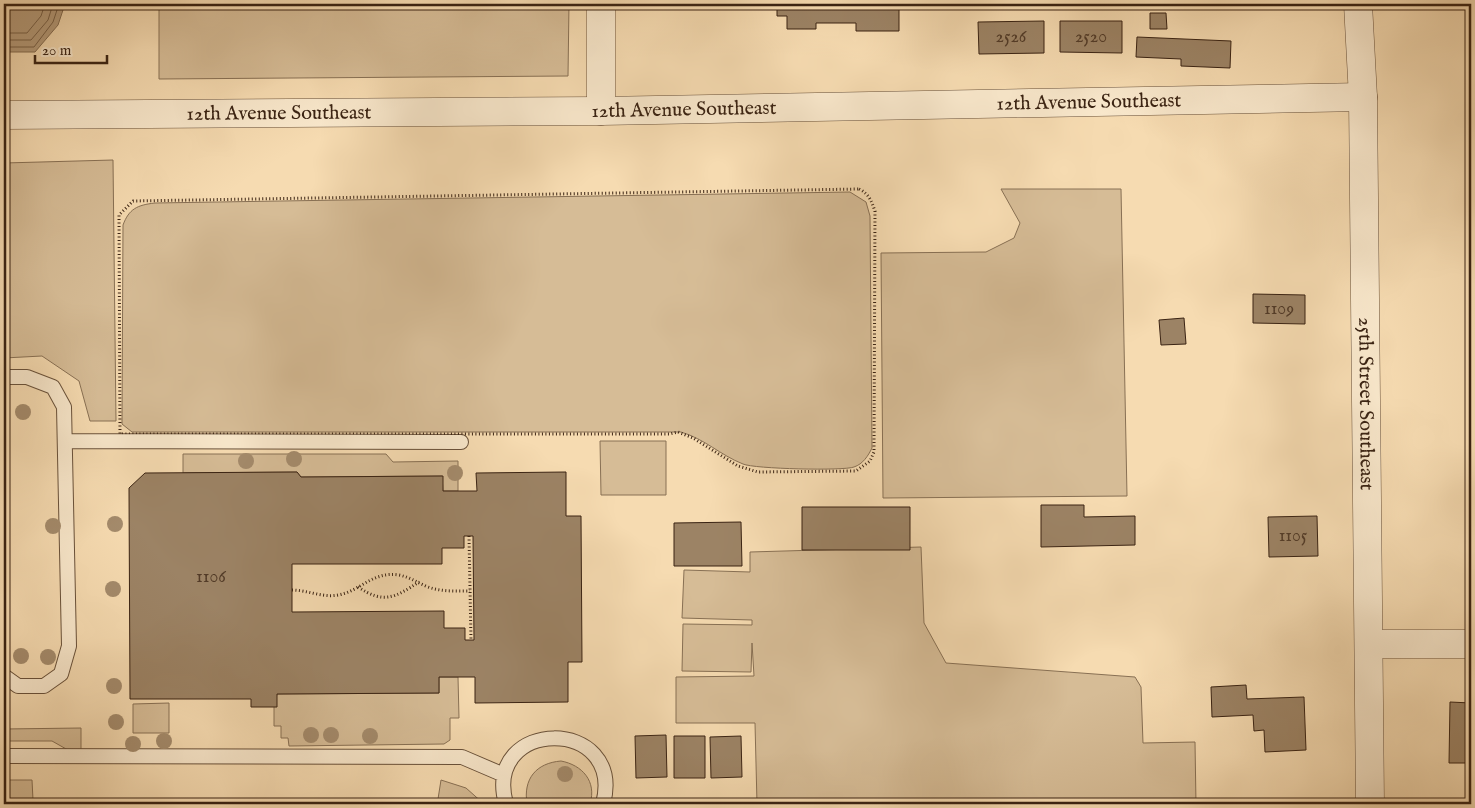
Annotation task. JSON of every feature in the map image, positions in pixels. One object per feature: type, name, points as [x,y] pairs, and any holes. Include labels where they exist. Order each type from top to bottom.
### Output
[{"type":"street","points":[[601,4],[601,111]]},
{"type":"street","name":"25th Street Southeast","points":[[1358,4],[1364,97],[1370,804]]},
{"type":"street","name":"12th Avenue Southeast","points":[[4,115],[601,111],[1364,97]]},
{"type":"street","points":[[1369,644],[1471,644]]},
{"type":"lane","points":[[4,377],[27,377],[53,387],[64,407],[69,646],[60,674],[44,686],[18,686],[4,676]]},
{"type":"lane","points":[[65,441],[462,442]]},
{"type":"lane","points":[[506,804],[503,793],[504,775],[512,759],[524,746],[532,742],[558,737],[575,741],[589,750],[599,762],[605,778],[606,794],[603,804]]},
{"type":"lane","points":[[4,756],[462,757],[504,775]]},
{"type":"path","points":[[858,189],[867,193],[875,210],[874,452],[870,461],[856,470],[758,472],[738,466],[693,438],[678,432],[670,434],[120,434],[119,215],[132,201],[858,189]]},
{"type":"path","points":[[470,536],[471,640]]},
{"type":"path","points":[[292,590],[336,596],[352,592],[381,575],[399,575],[447,592],[470,592]]},
{"type":"path","points":[[358,587],[372,596],[384,598],[396,596],[419,582]]},
{"type":"shaded area","points":[[159,4],[569,4],[568,76],[159,79]]},
{"type":"shaded area","points":[[113,160],[116,421],[90,421],[79,381],[42,356],[4,358],[4,163]]},
{"type":"shaded area","points":[[1001,189],[1121,189],[1127,496],[883,498],[881,253],[986,252],[1014,238],[1020,223]]},
{"type":"shaded area","points":[[850,192],[866,202],[870,216],[872,448],[865,459],[854,467],[817,469],[751,466],[743,464],[698,439],[681,432],[132,432],[122,424],[123,225],[128,215],[134,209],[143,205],[155,203]]},
{"type":"shaded area","points":[[600,441],[666,441],[666,495],[601,495]]},
{"type":"shaded area","points":[[183,454],[386,454],[393,462],[458,461],[458,491],[443,491],[442,476],[301,477],[297,472],[183,473]]},
{"type":"shaded area","points":[[921,547],[924,623],[946,663],[1135,677],[1141,687],[1143,743],[1195,742],[1196,804],[757,804],[755,723],[676,723],[676,677],[754,676],[752,643],[751,672],[682,671],[683,624],[752,625],[752,620],[682,618],[684,570],[750,572],[750,552]]},
{"type":"shaded area","points":[[439,677],[458,677],[459,718],[450,718],[450,740],[444,744],[289,746],[288,738],[281,738],[281,726],[274,726],[274,707],[277,694],[439,693]]},
{"type":"shaded area","points":[[169,703],[169,733],[133,733],[133,704]]},
{"type":"shaded area","points":[[81,728],[81,754],[75,754],[52,741],[4,741],[4,729]]},
{"type":"shaded area","points":[[561,761],[575,766],[586,775],[591,788],[590,804],[527,804],[527,787],[533,774],[545,765]]},
{"type":"shaded area","points":[[4,780],[32,780],[33,800],[438,799],[441,780],[466,788],[484,804],[4,804]]},
{"type":"water","points":[[4,4],[65,4],[58,25],[35,52],[4,52]]},
{"type":"building","points":[[777,4],[899,4],[899,31],[856,31],[856,23],[816,23],[816,29],[787,29],[787,16],[777,16]]},
{"type":"building","points":[[1150,13],[1166,13],[1167,29],[1150,29]]},
{"type":"building","points":[[1044,21],[1044,53],[979,54],[978,22]]},
{"type":"building","points":[[1060,21],[1122,21],[1122,53],[1060,52]]},
{"type":"building","points":[[1137,37],[1231,41],[1230,68],[1181,66],[1181,59],[1136,57]]},
{"type":"building","points":[[1253,294],[1305,295],[1305,324],[1253,323]]},
{"type":"building","points":[[1184,318],[1186,344],[1161,345],[1159,320]]},
{"type":"building","points":[[297,472],[301,477],[443,476],[443,491],[477,491],[476,473],[566,472],[566,516],[581,516],[582,662],[568,662],[568,702],[475,703],[475,677],[439,677],[439,693],[277,694],[277,707],[251,707],[251,699],[130,699],[129,488],[145,473]],"holes":[[[464,536],[473,536],[474,640],[465,640],[465,628],[444,628],[444,611],[292,612],[292,564],[442,564],[442,548],[464,548]]]},
{"type":"building","points":[[1041,505],[1084,505],[1084,517],[1135,516],[1135,545],[1041,547]]},
{"type":"building","points":[[802,507],[910,507],[910,550],[802,550]]},
{"type":"building","points":[[1317,516],[1318,556],[1269,557],[1268,517]]},
{"type":"building","points":[[741,522],[742,566],[674,566],[674,523]]},
{"type":"building","points":[[1246,685],[1247,699],[1304,697],[1306,750],[1265,752],[1264,730],[1254,731],[1253,715],[1212,717],[1211,687]]},
{"type":"building","points":[[1450,702],[1471,703],[1471,763],[1449,763]]},
{"type":"building","points":[[666,735],[667,777],[636,778],[635,736]]},
{"type":"building","points":[[674,736],[705,736],[705,778],[674,778]]},
{"type":"building","points":[[741,736],[742,777],[711,778],[710,737]]}]
